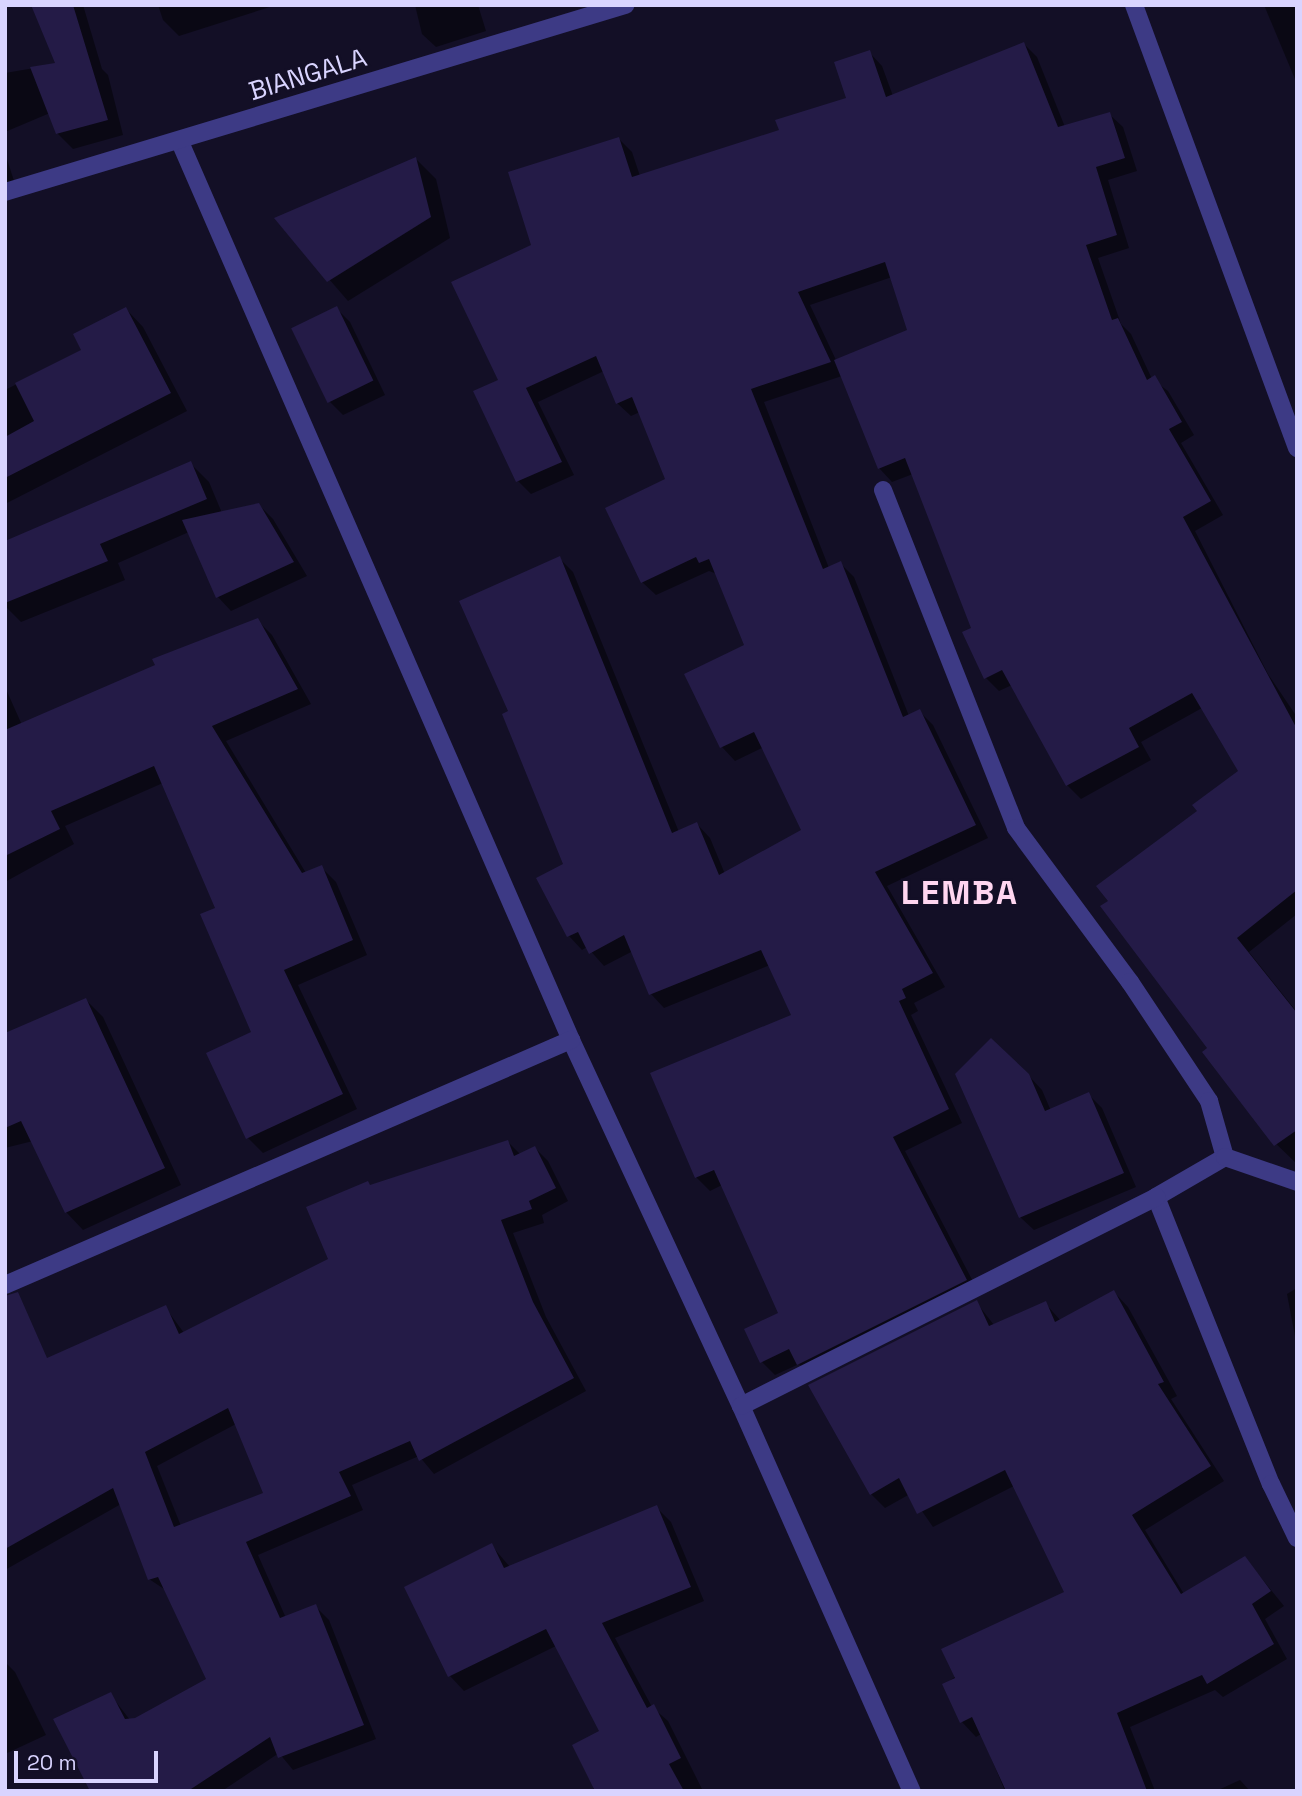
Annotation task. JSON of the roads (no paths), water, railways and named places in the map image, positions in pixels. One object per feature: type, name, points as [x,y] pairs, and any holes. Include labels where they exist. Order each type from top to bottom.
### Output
[{"type":"street","name":"BIANGALA","points":[[5,192],[180,142],[625,5]]},
{"type":"street","points":[[1134,5],[1297,448]]},
{"type":"street","points":[[180,142],[571,1040],[741,1406],[912,1791]]},
{"type":"street","points":[[883,490],[1016,828],[1189,1069],[1209,1101],[1224,1157]]},
{"type":"street","points":[[5,1285],[571,1040]]},
{"type":"street","points":[[741,1406],[1156,1197],[1224,1157],[1297,1182]]},
{"type":"street","points":[[1156,1197],[1297,1538]]},
{"type":"district","name":"LEMBA","points":[[960,894]]}]
